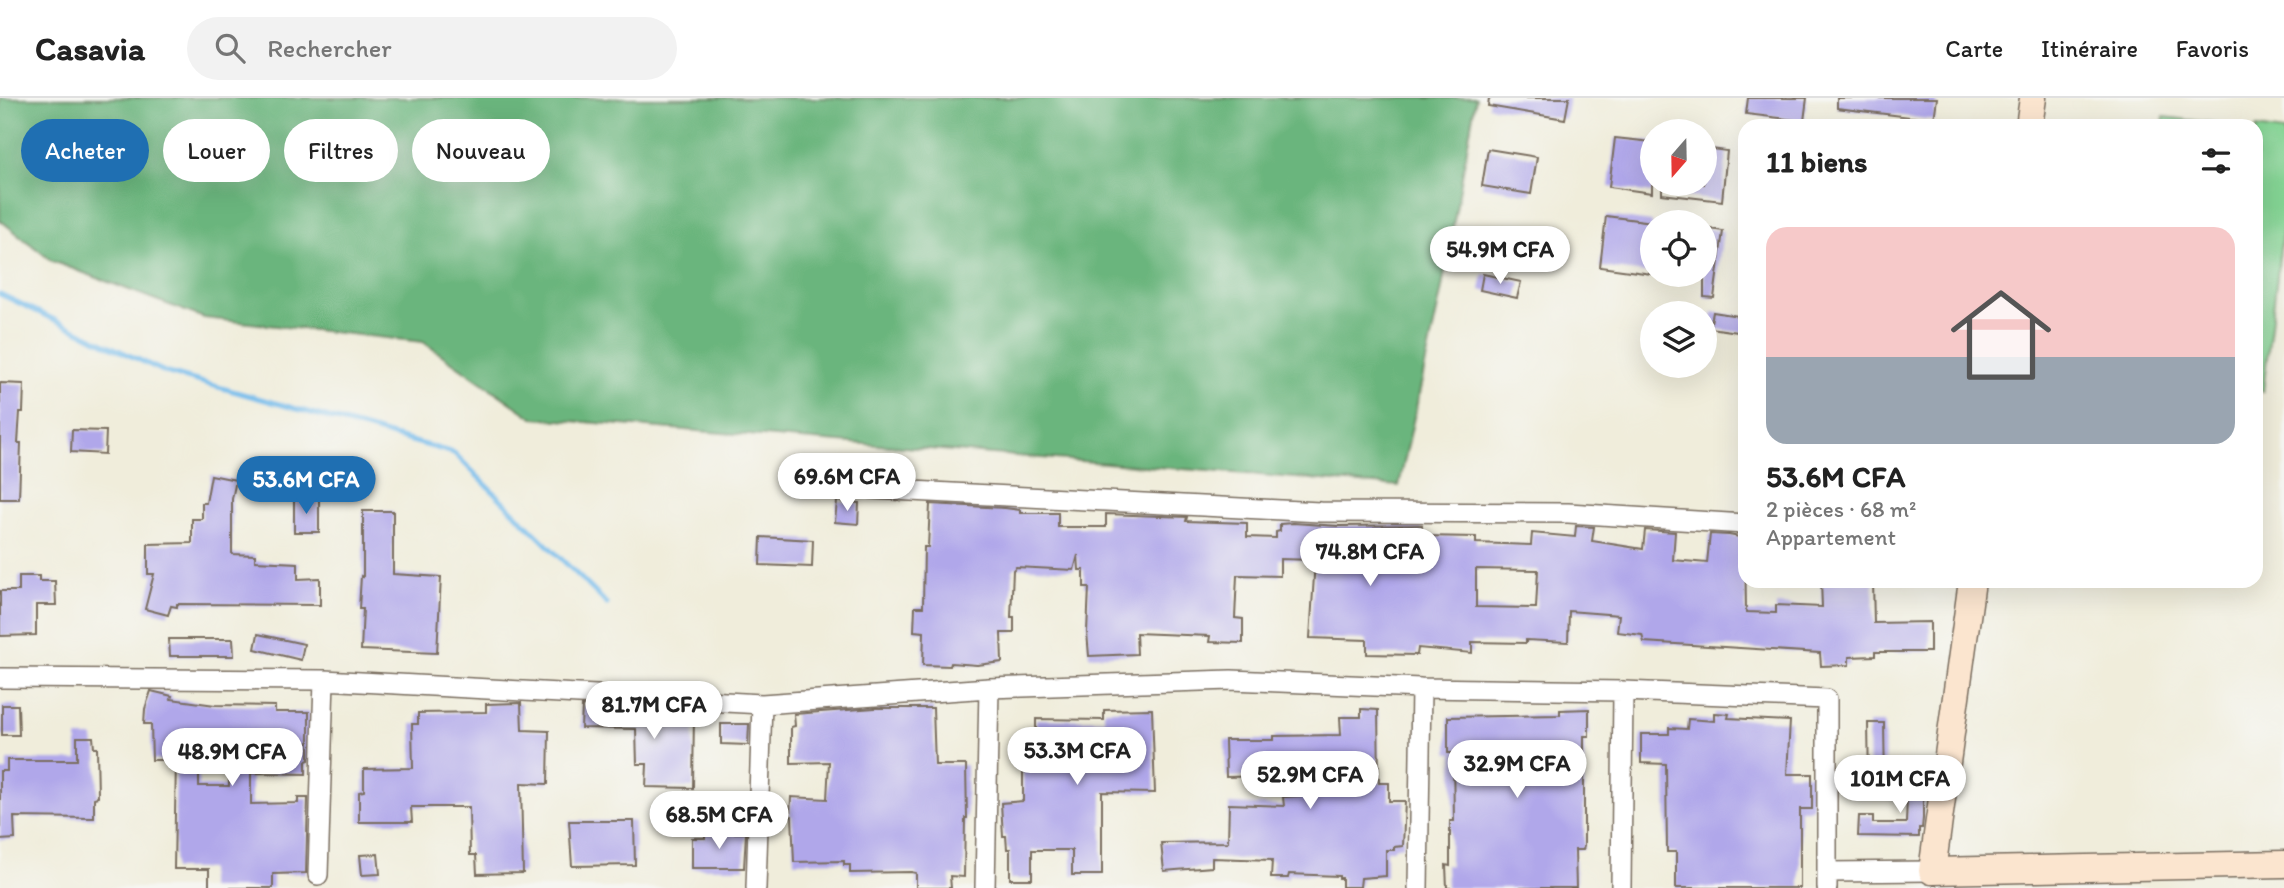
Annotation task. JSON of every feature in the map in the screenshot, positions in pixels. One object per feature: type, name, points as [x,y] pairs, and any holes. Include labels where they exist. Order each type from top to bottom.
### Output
[{"type":"street","points":[[2030,119],[2033,98]]},
{"type":"street","points":[[873,489],[1320,512],[1568,513],[1738,524]]},
{"type":"street","points":[[1932,871],[1971,588]]},
{"type":"street","points":[[0,678],[324,680],[762,705],[989,688],[1231,680],[1827,699],[1828,880],[1932,871],[2284,864]]},
{"type":"street","points":[[318,875],[324,680]]},
{"type":"street","points":[[985,888],[989,688]]},
{"type":"street","points":[[1418,888],[1421,688]]},
{"type":"street","points":[[1621,888],[1623,691]]},
{"type":"street","points":[[756,888],[762,705]]},
{"type":"green space","points":[[0,98],[1476,98],[1441,293],[1399,486],[533,418],[423,342],[204,318],[52,261],[0,220]]},
{"type":"green space","points":[[2263,129],[2284,132],[2284,218],[2263,391]]},
{"type":"building","points":[[1489,98],[1569,98],[1565,119],[1488,106]]},
{"type":"building","points":[[1748,98],[1807,98],[1804,119],[1746,114]]},
{"type":"building","points":[[1837,98],[1937,98],[1934,119],[1837,108]]},
{"type":"building","points":[[1615,138],[1640,141],[1640,191],[1609,187]]},
{"type":"building","points":[[1488,149],[1537,157],[1531,194],[1482,186]]},
{"type":"building","points":[[1717,150],[1727,151],[1722,201],[1679,196],[1717,196]]},
{"type":"building","points":[[1606,216],[1640,220],[1640,272],[1600,267]]},
{"type":"building","points":[[1717,230],[1723,231],[1717,276]]},
{"type":"building","points":[[1483,274],[1521,282],[1517,298],[1480,290]]},
{"type":"building","points":[[1704,287],[1715,287],[1714,298],[1704,297]]},
{"type":"building","points":[[1717,313],[1738,316],[1738,332],[1717,329]]},
{"type":"building","points":[[0,383],[24,384],[18,443],[21,443],[19,499],[0,499]]},
{"type":"building","points":[[72,430],[106,431],[105,454],[71,452]]},
{"type":"building","points":[[211,475],[236,480],[232,499],[232,554],[255,555],[255,561],[298,563],[298,579],[320,578],[320,605],[177,604],[177,607],[171,606],[168,615],[145,609],[154,574],[148,574],[148,544],[192,543],[192,519],[202,519],[202,503],[206,503]]},
{"type":"building","points":[[294,499],[319,499],[319,532],[294,532]]},
{"type":"building","points":[[837,501],[859,503],[858,524],[835,522]]},
{"type":"building","points":[[930,504],[1005,508],[1020,510],[1020,513],[1058,513],[1058,527],[1106,527],[1106,514],[1187,517],[1186,521],[1247,523],[1247,537],[1276,538],[1280,524],[1293,523],[1339,526],[1422,525],[1422,536],[1476,537],[1476,543],[1531,545],[1532,533],[1575,537],[1576,526],[1594,527],[1592,541],[1643,549],[1645,530],[1675,532],[1673,560],[1707,563],[1710,534],[1729,535],[1738,537],[1738,588],[1746,588],[1746,612],[1776,613],[1776,605],[1822,607],[1821,588],[1873,588],[1874,623],[1930,622],[1930,652],[1875,652],[1875,656],[1849,657],[1849,665],[1821,666],[1820,653],[1644,642],[1642,635],[1617,632],[1619,615],[1569,611],[1568,642],[1472,642],[1472,653],[1418,648],[1417,655],[1367,654],[1367,640],[1310,638],[1315,560],[1280,559],[1280,576],[1237,575],[1235,618],[1243,619],[1243,643],[1209,642],[1210,636],[1136,633],[1137,654],[1089,656],[1089,587],[1084,587],[1084,570],[1079,570],[1078,555],[1074,570],[1016,567],[1013,570],[1011,617],[1014,617],[1014,633],[1001,633],[1002,662],[923,665],[924,632],[914,631],[915,607],[923,607],[924,547],[928,547]],"holes":[[[1476,569],[1538,570],[1536,608],[1476,607]]]},
{"type":"building","points":[[363,511],[393,511],[393,574],[441,577],[437,653],[361,650],[363,609],[359,609],[361,576],[363,577]]},
{"type":"building","points":[[761,537],[813,540],[812,567],[760,565]]},
{"type":"building","points":[[19,576],[39,576],[39,581],[55,581],[56,605],[36,605],[36,635],[0,636],[0,591],[19,591]]},
{"type":"building","points":[[258,634],[304,644],[301,660],[255,649]]},
{"type":"building","points":[[169,639],[233,639],[234,656],[170,656]]},
{"type":"building","points":[[151,691],[172,696],[171,699],[215,705],[275,706],[275,712],[309,712],[309,760],[306,761],[306,774],[251,773],[251,804],[298,803],[298,798],[308,798],[306,873],[273,874],[273,888],[209,888],[209,869],[174,869],[176,760],[152,760],[151,724],[144,724],[145,709]],"holes":[[[199,743],[228,743],[229,786],[199,786]]]},
{"type":"building","points":[[521,703],[522,730],[549,731],[548,784],[521,783],[523,873],[477,874],[476,855],[470,855],[469,807],[411,807],[412,822],[359,822],[359,792],[364,791],[364,769],[413,768],[412,724],[418,724],[418,713],[486,712],[486,704]]},
{"type":"building","points":[[2,705],[18,705],[19,735],[2,735]]},
{"type":"building","points":[[582,706],[694,713],[693,788],[646,787],[647,764],[637,764],[636,729],[581,728]]},
{"type":"building","points":[[875,708],[933,708],[935,765],[966,765],[964,877],[950,876],[951,888],[916,888],[916,873],[911,872],[850,873],[850,865],[844,865],[844,861],[794,862],[791,797],[827,799],[829,762],[791,763],[791,727],[795,726],[794,714]]},
{"type":"building","points":[[1152,709],[1155,793],[1102,792],[1102,875],[1072,875],[1072,850],[1032,850],[1032,879],[1010,879],[1010,849],[1007,849],[1006,836],[1003,836],[1001,803],[1023,801],[1023,766],[1036,766],[1036,719],[1104,720],[1104,710]]},
{"type":"building","points":[[1361,709],[1378,710],[1379,783],[1389,783],[1389,801],[1405,801],[1403,846],[1386,850],[1386,876],[1361,878],[1360,887],[1342,887],[1342,878],[1339,876],[1289,874],[1288,878],[1271,878],[1272,860],[1212,858],[1212,867],[1164,871],[1161,843],[1228,842],[1229,804],[1284,806],[1283,797],[1334,794],[1333,759],[1269,760],[1270,776],[1226,777],[1225,740],[1274,740],[1274,736],[1341,735],[1340,717],[1361,717]]},
{"type":"building","points":[[1589,709],[1589,736],[1584,736],[1584,846],[1583,850],[1575,850],[1576,888],[1447,888],[1450,821],[1454,821],[1453,753],[1448,753],[1448,717],[1560,715],[1560,710]]},
{"type":"building","points":[[1714,713],[1729,714],[1728,718],[1790,721],[1787,774],[1812,774],[1812,809],[1800,809],[1800,888],[1676,888],[1676,852],[1667,852],[1666,764],[1641,763],[1641,734],[1669,734],[1669,728],[1687,729],[1688,719],[1714,721]]},
{"type":"building","points":[[1868,723],[1884,723],[1885,784],[1869,784]]},
{"type":"building","points":[[721,724],[749,724],[748,745],[721,744]]},
{"type":"building","points":[[77,737],[93,737],[94,748],[97,748],[98,797],[94,798],[94,818],[14,817],[15,839],[0,840],[0,771],[7,771],[7,760],[77,760]]},
{"type":"building","points":[[1908,774],[1923,774],[1923,818],[1919,837],[1858,836],[1859,816],[1873,816],[1873,823],[1906,823]]},
{"type":"building","points":[[569,821],[634,821],[635,865],[572,866]]},
{"type":"building","points":[[705,833],[746,833],[744,868],[692,868],[692,838],[705,838]]},
{"type":"building","points":[[378,854],[380,874],[362,875],[360,855]]},
{"type":"waterway","points":[[0,294],[165,372],[454,453],[607,604]]}]
